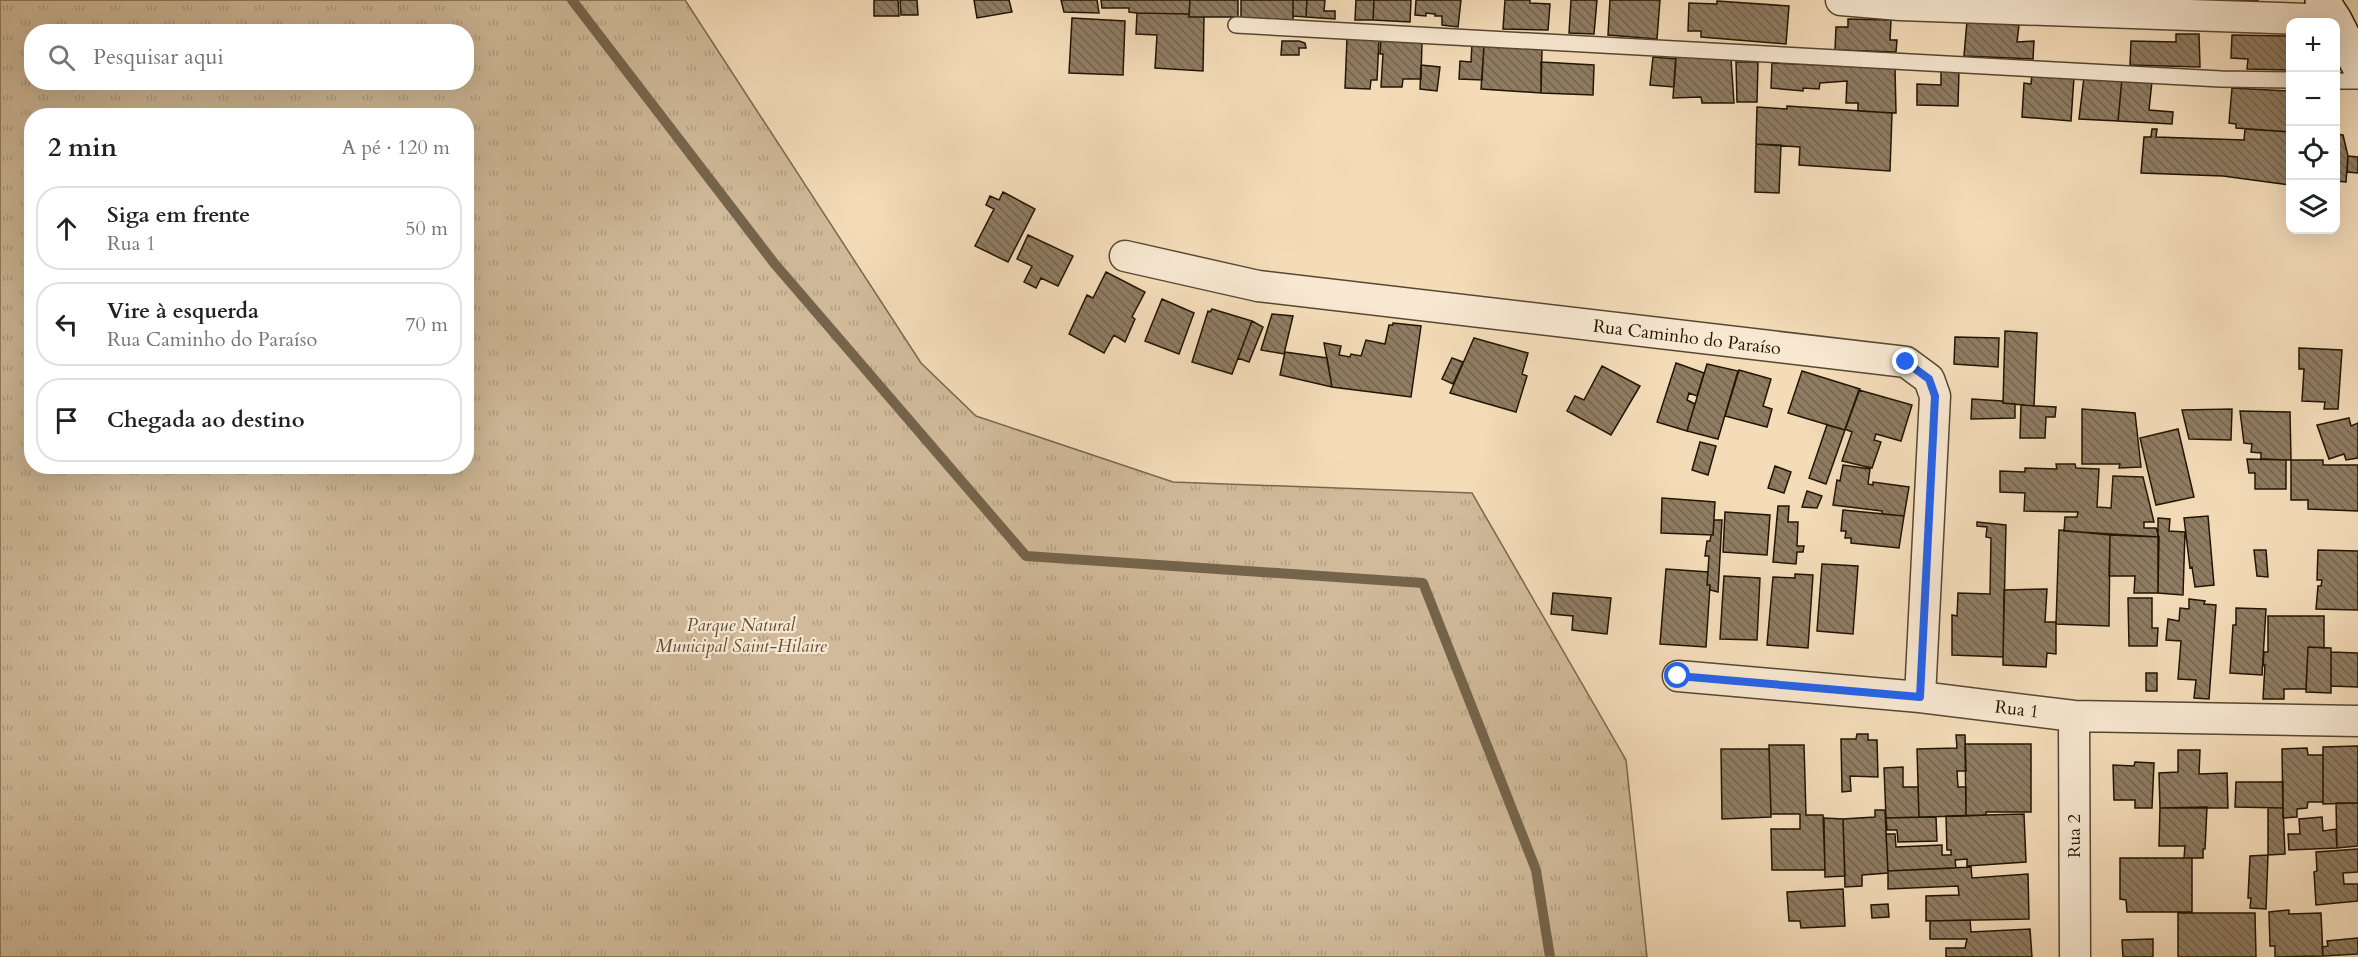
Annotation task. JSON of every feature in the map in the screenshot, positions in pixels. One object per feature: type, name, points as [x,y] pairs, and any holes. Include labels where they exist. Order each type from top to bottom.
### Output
[{"type":"main road","points":[[2327,7],[2358,65]]},
{"type":"street","points":[[1841,0],[1900,5],[2327,7]]},
{"type":"street","name":"Rua Caminho do Paraíso","points":[[1125,256],[1258,286],[1906,362],[1929,379],[1935,396],[1920,697]]},
{"type":"street","name":"Rua 1","points":[[1678,676],[1920,697],[2074,716],[2358,721]]},
{"type":"street","name":"Rua 2","points":[[2074,716],[2074,957]]},
{"type":"lane","points":[[1236,25],[2209,78],[2286,80]]},
{"type":"lane","points":[[2340,81],[2358,81]]},
{"type":"green space","name":"Parque Natural Municipal Saint-Hilaire","points":[[0,0],[685,0],[921,363],[976,416],[1173,482],[1472,493],[1626,760],[1647,957],[0,957]]},
{"type":"building","points":[[874,0],[898,0],[899,16],[874,16]]},
{"type":"building","points":[[900,0],[917,0],[918,15],[901,15]]},
{"type":"building","points":[[974,0],[1009,0],[1012,12],[977,18]]},
{"type":"building","points":[[1061,0],[1097,0],[1099,13],[1064,12]]},
{"type":"building","points":[[1101,0],[1190,0],[1189,14],[1137,13],[1129,12],[1129,8],[1102,8]]},
{"type":"building","points":[[1190,0],[1238,0],[1238,17],[1189,17]]},
{"type":"building","points":[[1241,0],[1293,0],[1293,23],[1241,22]]},
{"type":"building","points":[[1293,0],[1307,0],[1306,17],[1293,16]]},
{"type":"building","points":[[1307,0],[1325,0],[1324,11],[1335,11],[1335,19],[1306,17]]},
{"type":"building","points":[[1356,0],[1374,0],[1373,20],[1355,20]]},
{"type":"building","points":[[1374,0],[1411,0],[1410,22],[1373,20]]},
{"type":"building","points":[[1416,0],[1461,0],[1458,27],[1442,25],[1442,16],[1435,16],[1435,14],[1415,15]]},
{"type":"building","points":[[1505,0],[1530,0],[1530,3],[1550,4],[1548,30],[1503,29]]},
{"type":"building","points":[[1571,0],[1597,0],[1594,34],[1569,33]]},
{"type":"building","points":[[1610,0],[1660,0],[1657,39],[1608,35]]},
{"type":"building","points":[[2198,0],[2258,0],[2258,12],[2198,5]]},
{"type":"building","points":[[1717,1],[1789,6],[1786,44],[1701,37],[1701,31],[1688,31],[1689,3],[1717,4]]},
{"type":"building","points":[[1137,13],[1189,14],[1189,17],[1204,17],[1203,71],[1155,68],[1157,35],[1136,34]]},
{"type":"building","points":[[1072,18],[1125,21],[1123,75],[1069,73]]},
{"type":"building","points":[[1848,19],[1891,20],[1890,40],[1897,40],[1896,52],[1835,50],[1836,27],[1848,27]]},
{"type":"building","points":[[1967,21],[2019,25],[2017,42],[2034,41],[2033,59],[1964,56]]},
{"type":"building","points":[[2176,34],[2199,34],[2200,67],[2130,65],[2131,41],[2176,42]]},
{"type":"building","points":[[2232,35],[2286,36],[2286,70],[2247,69],[2248,59],[2231,58]]},
{"type":"building","points":[[1347,38],[1379,40],[1377,80],[1371,80],[1370,89],[1345,88]]},
{"type":"building","points":[[1381,40],[1422,41],[1421,79],[1403,79],[1402,87],[1381,87],[1383,54],[1380,54]]},
{"type":"building","points":[[1282,41],[1299,41],[1305,43],[1306,48],[1299,48],[1299,55],[1281,55]]},
{"type":"building","points":[[1472,43],[1484,44],[1482,80],[1459,79],[1460,61],[1471,62]]},
{"type":"building","points":[[1484,46],[1542,48],[1541,93],[1481,89]]},
{"type":"building","points":[[1676,54],[1731,59],[1734,103],[1702,103],[1701,97],[1673,98]]},
{"type":"building","points":[[1653,57],[1676,59],[1674,87],[1650,85]]},
{"type":"building","points":[[1541,62],[1594,65],[1593,95],[1541,93]]},
{"type":"building","points":[[1736,62],[1758,62],[1757,102],[1737,102]]},
{"type":"building","points":[[1772,63],[1895,68],[1896,113],[1858,111],[1858,103],[1846,103],[1847,81],[1820,83],[1819,89],[1803,88],[1803,91],[1771,88]]},
{"type":"building","points":[[1421,65],[1440,67],[1437,91],[1420,89]]},
{"type":"building","points":[[1941,69],[1959,70],[1958,106],[1917,105],[1917,84],[1941,85]]},
{"type":"building","points":[[2032,73],[2074,77],[2071,121],[2022,117],[2024,83],[2031,84]]},
{"type":"building","points":[[2084,77],[2122,79],[2118,121],[2079,119]]},
{"type":"building","points":[[2122,79],[2152,81],[2149,110],[2173,112],[2172,124],[2118,121]]},
{"type":"building","points":[[2232,88],[2286,91],[2286,132],[2236,128],[2236,124],[2229,123]]},
{"type":"building","points":[[1787,106],[1892,113],[1890,171],[1799,165],[1800,147],[1756,144],[1757,107],[1787,109]]},
{"type":"building","points":[[2152,129],[2157,129],[2156,137],[2244,140],[2245,129],[2286,132],[2286,184],[2223,176],[2141,173],[2144,137],[2151,137]]},
{"type":"building","points":[[2340,135],[2343,135],[2348,156],[2346,182],[2340,181]]},
{"type":"building","points":[[1756,144],[1781,145],[1779,193],[1755,192]]},
{"type":"building","points":[[2348,156],[2358,157],[2358,173],[2347,172]]},
{"type":"building","points":[[1003,192],[1035,209],[1008,262],[975,246],[994,209],[986,205],[990,196],[999,200]]},
{"type":"building","points":[[1028,235],[1073,256],[1058,286],[1041,278],[1036,288],[1024,282],[1032,266],[1017,259]]},
{"type":"building","points":[[1106,272],[1145,292],[1132,317],[1135,319],[1125,342],[1114,335],[1104,353],[1069,334],[1087,295],[1093,298]]},
{"type":"building","points":[[1162,299],[1194,313],[1179,354],[1145,341]]},
{"type":"building","points":[[1212,309],[1252,321],[1232,374],[1192,362],[1208,311]]},
{"type":"building","points":[[1272,314],[1293,316],[1284,354],[1261,350]]},
{"type":"building","points":[[1252,321],[1263,327],[1249,362],[1238,358]]},
{"type":"building","points":[[1393,323],[1421,326],[1411,397],[1332,387],[1324,343],[1341,346],[1339,355],[1361,356],[1366,340],[1385,344],[1389,325]]},
{"type":"building","points":[[2005,331],[2037,333],[2034,406],[2003,403]]},
{"type":"building","points":[[1955,337],[1999,338],[1998,367],[1954,364]]},
{"type":"building","points":[[1474,338],[1528,353],[1522,374],[1527,376],[1516,412],[1450,393]]},
{"type":"building","points":[[2299,348],[2342,350],[2338,409],[2324,409],[2325,402],[2302,401],[2304,369],[2299,369]]},
{"type":"building","points":[[1285,352],[1327,358],[1332,387],[1280,375]]},
{"type":"building","points":[[1452,358],[1463,362],[1453,384],[1442,379]]},
{"type":"building","points":[[1676,363],[1704,373],[1697,396],[1689,393],[1687,400],[1695,404],[1687,431],[1657,422]]},
{"type":"building","points":[[1707,364],[1738,371],[1718,439],[1687,431]]},
{"type":"building","points":[[1602,366],[1640,386],[1611,435],[1567,411],[1575,396],[1584,400]]},
{"type":"building","points":[[1739,370],[1771,379],[1763,406],[1772,409],[1767,427],[1725,416]]},
{"type":"building","points":[[1802,371],[1860,389],[1845,430],[1788,413]]},
{"type":"building","points":[[1859,390],[1912,405],[1901,441],[1876,434],[1874,440],[1881,442],[1872,468],[1842,461],[1852,432],[1845,429]]},
{"type":"building","points":[[1972,399],[2015,404],[2015,418],[1971,419]]},
{"type":"building","points":[[2021,405],[2056,407],[2055,417],[2046,417],[2045,438],[2020,438]]},
{"type":"building","points":[[2082,409],[2135,413],[2141,467],[2119,468],[2120,464],[2082,464]]},
{"type":"building","points":[[2232,409],[2231,440],[2189,439],[2182,410]]},
{"type":"building","points":[[2240,411],[2290,412],[2291,460],[2261,459],[2261,453],[2251,452],[2252,444],[2244,443]]},
{"type":"building","points":[[2349,418],[2351,426],[2358,423],[2358,458],[2346,460],[2344,454],[2329,459],[2317,425]]},
{"type":"building","points":[[1827,425],[1845,430],[1826,484],[1809,478]]},
{"type":"building","points":[[2178,429],[2194,497],[2156,505],[2140,438]]},
{"type":"building","points":[[1700,442],[1716,446],[1708,475],[1692,470]]},
{"type":"building","points":[[2247,459],[2286,460],[2286,489],[2255,489],[2255,473],[2249,473]]},
{"type":"building","points":[[2291,460],[2323,460],[2323,465],[2358,465],[2358,511],[2308,509],[2308,500],[2291,500]]},
{"type":"building","points":[[2056,464],[2075,464],[2076,468],[2099,469],[2097,507],[2111,508],[2113,476],[2143,477],[2154,522],[2144,522],[2144,528],[2156,528],[2159,537],[2064,531],[2065,517],[2077,517],[2078,512],[2024,511],[2025,493],[2000,492],[2000,471],[2025,472],[2025,468],[2057,469]]},
{"type":"building","points":[[1843,465],[1870,469],[1868,484],[1873,485],[1873,482],[1909,487],[1904,516],[1833,505],[1837,480],[1840,481]]},
{"type":"building","points":[[1775,466],[1791,472],[1784,493],[1768,488]]},
{"type":"building","points":[[1807,491],[1822,496],[1817,508],[1802,507]]},
{"type":"building","points":[[1662,498],[1715,502],[1713,535],[1661,533]]},
{"type":"building","points":[[1778,506],[1789,506],[1788,522],[1798,522],[1797,546],[1804,546],[1803,552],[1797,552],[1796,564],[1773,562]]},
{"type":"building","points":[[1843,510],[1904,516],[1899,548],[1851,543],[1851,538],[1845,538],[1846,531],[1841,531]]},
{"type":"building","points":[[1725,512],[1770,515],[1767,555],[1723,552]]},
{"type":"building","points":[[2208,516],[2214,585],[2195,587],[2192,567],[2190,568],[2184,518]]},
{"type":"building","points":[[2158,518],[2170,519],[2169,531],[2185,532],[2183,595],[2158,593]]},
{"type":"building","points":[[1714,520],[1722,520],[1718,592],[1710,590],[1710,585],[1707,585],[1709,556],[1705,556],[1707,541],[1710,541],[1713,535]]},
{"type":"building","points":[[1977,522],[2006,525],[2003,657],[1952,655],[1952,615],[1957,616],[1958,593],[1990,594],[1991,538],[1986,537],[1987,527],[1977,526]]},
{"type":"building","points":[[2059,530],[2110,535],[2109,626],[2056,624]]},
{"type":"building","points":[[2110,535],[2159,537],[2158,593],[2134,593],[2135,576],[2109,576]]},
{"type":"building","points":[[2254,550],[2266,550],[2268,577],[2257,576]]},
{"type":"building","points":[[2318,550],[2358,551],[2358,610],[2316,609],[2318,586],[2321,586],[2322,580],[2317,580]]},
{"type":"building","points":[[1822,564],[1858,566],[1853,634],[1817,631]]},
{"type":"building","points":[[1666,569],[1708,572],[1707,585],[1710,585],[1706,647],[1660,644]]},
{"type":"building","points":[[1795,574],[1813,575],[1808,648],[1767,645],[1773,577],[1795,578]]},
{"type":"building","points":[[1724,576],[1760,578],[1757,640],[1720,639]]},
{"type":"building","points":[[2047,589],[2045,622],[2056,622],[2056,654],[2047,653],[2046,667],[2003,665],[2004,590]]},
{"type":"building","points":[[1553,593],[1611,598],[1607,634],[1572,630],[1573,616],[1551,614]]},
{"type":"building","points":[[2128,598],[2152,598],[2152,628],[2158,628],[2157,646],[2129,646]]},
{"type":"building","points":[[2189,599],[2216,605],[2209,699],[2194,698],[2196,680],[2178,679],[2181,641],[2166,640],[2168,619],[2179,621],[2180,608],[2189,609]]},
{"type":"building","points":[[2236,608],[2266,609],[2262,675],[2230,673]]},
{"type":"building","points":[[2268,616],[2324,616],[2324,648],[2308,647],[2306,689],[2284,689],[2284,699],[2263,699],[2264,652],[2268,652]]},
{"type":"building","points":[[2308,647],[2331,648],[2331,693],[2306,692]]},
{"type":"building","points":[[2331,652],[2358,653],[2358,687],[2331,686]]},
{"type":"building","points":[[2146,673],[2157,673],[2157,691],[2146,691]]},
{"type":"building","points":[[1857,734],[1868,734],[1868,740],[1877,740],[1878,777],[1850,776],[1851,791],[1842,792],[1841,739],[1856,739]]},
{"type":"building","points":[[1956,735],[1965,735],[1966,771],[1957,771],[1958,787],[1966,787],[1966,816],[1919,817],[1917,749],[1957,748]]},
{"type":"building","points":[[1965,744],[2031,744],[2031,812],[1986,812],[1986,815],[1966,816]]},
{"type":"building","points":[[1769,745],[1804,745],[1806,815],[1823,815],[1825,870],[1772,870],[1771,829],[1800,829],[1800,814],[1771,814]]},
{"type":"building","points":[[2358,746],[2358,803],[2323,804],[2323,747]]},
{"type":"building","points":[[2307,748],[2308,755],[2323,755],[2323,802],[2308,802],[2307,808],[2297,809],[2297,817],[2283,818],[2282,749]]},
{"type":"building","points":[[1721,749],[1769,749],[1771,817],[1722,819]]},
{"type":"building","points":[[2178,750],[2200,750],[2199,774],[2227,773],[2228,808],[2160,808],[2159,773],[2178,772]]},
{"type":"building","points":[[2135,762],[2154,763],[2152,808],[2135,808],[2135,800],[2114,800],[2113,765],[2134,766]]},
{"type":"building","points":[[1903,767],[1903,787],[1918,787],[1919,817],[1886,818],[1884,768]]},
{"type":"building","points":[[2236,782],[2283,782],[2283,808],[2235,807]]},
{"type":"building","points":[[2336,803],[2358,803],[2358,846],[2337,848]]},
{"type":"building","points":[[2207,807],[2203,858],[2184,858],[2185,846],[2159,846],[2160,808]]},
{"type":"building","points":[[2268,808],[2283,808],[2285,854],[2268,855]]},
{"type":"building","points":[[1875,810],[1885,810],[1888,873],[1862,875],[1862,886],[1845,887],[1843,819],[1875,817]]},
{"type":"building","points":[[2024,814],[2026,862],[1967,866],[1967,859],[1955,860],[1956,868],[1888,871],[1886,834],[1895,834],[1896,847],[1942,845],[1942,855],[1951,855],[1951,850],[1947,850],[1946,816]]},
{"type":"building","points":[[1936,817],[1937,841],[1898,842],[1897,830],[1887,830],[1886,818]]},
{"type":"building","points":[[2322,817],[2323,831],[2336,829],[2337,848],[2289,850],[2288,834],[2300,834],[2299,819]]},
{"type":"building","points":[[1824,818],[1843,819],[1845,876],[1825,877]]},
{"type":"building","points":[[2358,849],[2358,872],[2343,873],[2344,884],[2358,884],[2358,901],[2316,905],[2314,872],[2317,871],[2316,852]]},
{"type":"building","points":[[2268,855],[2266,909],[2250,908],[2251,898],[2248,898],[2250,856]]},
{"type":"building","points":[[2120,858],[2192,858],[2192,912],[2127,912],[2126,900],[2120,899]]},
{"type":"building","points":[[1971,867],[1972,878],[2028,874],[2029,919],[1926,921],[1926,896],[1959,895],[1958,886],[1888,889],[1888,871]]},
{"type":"building","points":[[1843,889],[1845,926],[1801,928],[1800,921],[1789,921],[1787,892]]},
{"type":"building","points":[[1888,904],[1889,917],[1872,918],[1871,905]]},
{"type":"building","points":[[2289,910],[2289,914],[2321,913],[2323,956],[2275,957],[2275,946],[2270,946],[2269,912]]},
{"type":"building","points":[[2178,913],[2255,913],[2256,957],[2178,957]]},
{"type":"building","points":[[1970,920],[1971,932],[2030,929],[2032,957],[1946,957],[1946,948],[1965,948],[1967,939],[1930,939],[1930,921]]},
{"type":"building","points":[[2358,938],[2358,954],[2323,956],[2322,947],[2328,946],[2327,941]]},
{"type":"building","points":[[2153,939],[2153,957],[2123,957],[2122,940]]},
{"type":"waterway","points":[[572,0],[774,263],[1026,556],[1423,583],[1536,870],[1550,957]]},
{"type":"route","points":[[1678,676],[1920,697],[1935,396],[1929,379],[1906,362]]}]
